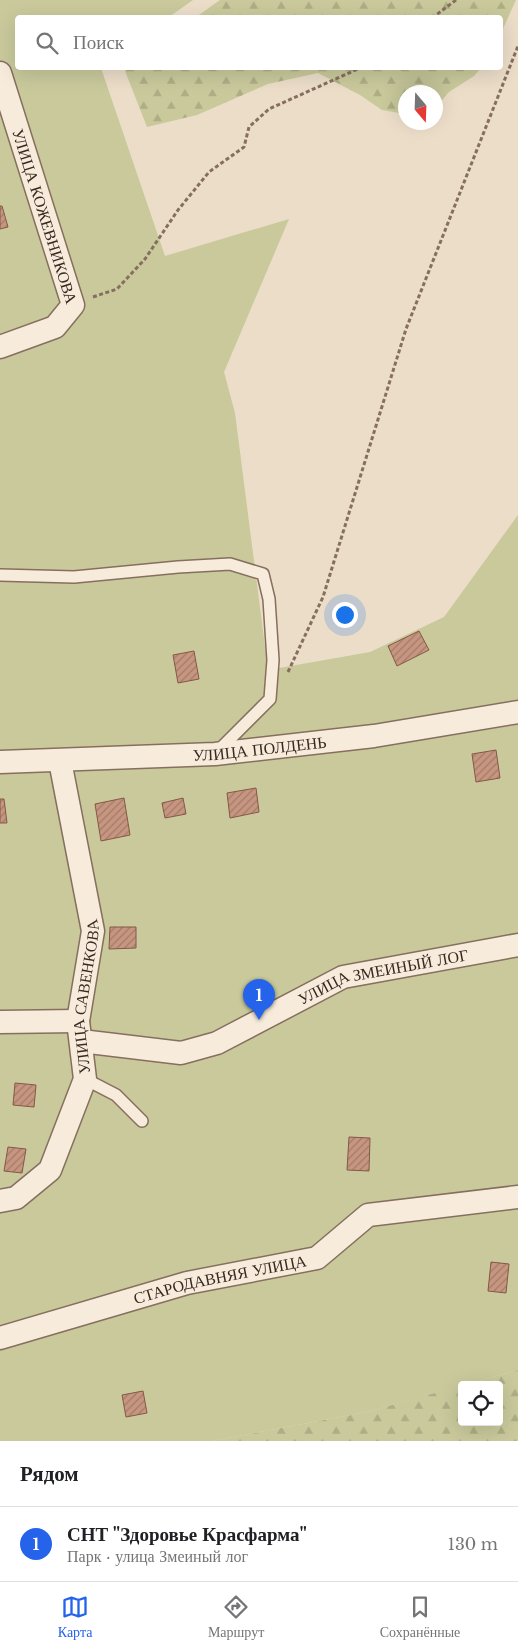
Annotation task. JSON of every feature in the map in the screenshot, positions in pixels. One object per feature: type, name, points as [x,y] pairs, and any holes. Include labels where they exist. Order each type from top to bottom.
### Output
[{"type":"street","name":"УЛИЦА КОЖЕВНИКОВА","points":[[0,73],[8,124],[73,305],[55,327],[0,347]]},
{"type":"street","name":"УЛИЦА ПОЛДЕНЬ","points":[[0,762],[215,754],[374,736],[518,712]]},
{"type":"street","name":"УЛИЦА САВЕНКОВА","points":[[0,1201],[16,1198],[50,1170],[85,1079],[79,1031],[93,931],[60,761]]},
{"type":"street","name":"УЛИЦА ЗМЕИНЫЙ ЛОГ","points":[[0,1022],[79,1031],[181,1053],[217,1043],[343,977],[518,945]]},
{"type":"street","name":"СТАРОДАВНЯЯ УЛИЦА","points":[[0,1338],[188,1283],[317,1258],[368,1215],[518,1197]]},
{"type":"lane","points":[[0,575],[74,577],[230,564],[263,574],[269,599],[274,660],[270,699],[215,754]]},
{"type":"lane","points":[[85,1079],[116,1095],[142,1121]]},
{"type":"path","points":[[436,15],[456,0]]},
{"type":"path","points":[[270,699],[294,663],[323,597],[406,330],[518,46]]},
{"type":"path","points":[[73,305],[117,289],[145,259],[178,210],[208,172],[244,146],[249,127],[268,110],[356,70]]},
{"type":"green space","points":[[0,0],[193,0],[172,15],[15,15],[15,70],[102,70],[165,256],[289,219],[224,372],[235,413],[268,670],[370,652],[444,617],[518,515],[518,1370],[478,1381],[458,1381],[458,1387],[367,1412],[211,1441],[0,1441]]},
{"type":"green space","points":[[220,0],[516,0],[503,29],[503,15],[199,15]]},
{"type":"green space","points":[[126,70],[479,70],[474,76],[449,92],[443,99],[443,85],[398,85],[398,113],[382,110],[360,95],[318,73],[268,84],[197,115],[147,127],[125,71]]},
{"type":"green space","points":[[518,1370],[518,1441],[211,1441],[367,1412],[458,1386],[458,1426],[503,1426],[503,1381],[478,1381]]},
{"type":"building","points":[[0,206],[2,206],[8,227],[0,229]]},
{"type":"building","points":[[419,631],[429,650],[397,666],[388,646]]},
{"type":"building","points":[[194,651],[199,679],[178,683],[173,655]]},
{"type":"building","points":[[496,750],[500,778],[476,782],[472,754]]},
{"type":"building","points":[[256,788],[259,812],[230,818],[227,793]]},
{"type":"building","points":[[124,798],[130,835],[101,841],[95,804]]},
{"type":"building","points":[[183,798],[186,814],[165,818],[162,803]]},
{"type":"building","points":[[0,799],[4,799],[7,823],[0,823]]},
{"type":"building","points":[[110,927],[136,927],[136,948],[109,949]]},
{"type":"building","points":[[15,1083],[36,1085],[34,1107],[13,1105]]},
{"type":"building","points":[[349,1137],[370,1138],[369,1171],[347,1170]]},
{"type":"building","points":[[8,1147],[26,1149],[22,1173],[4,1171]]},
{"type":"building","points":[[491,1262],[509,1264],[506,1293],[488,1291]]},
{"type":"building","points":[[143,1391],[147,1413],[126,1417],[122,1395]]},
{"type":"place","name":"СНТ \"Здоровье Красфарма\"","points":[[259,1020]]}]
